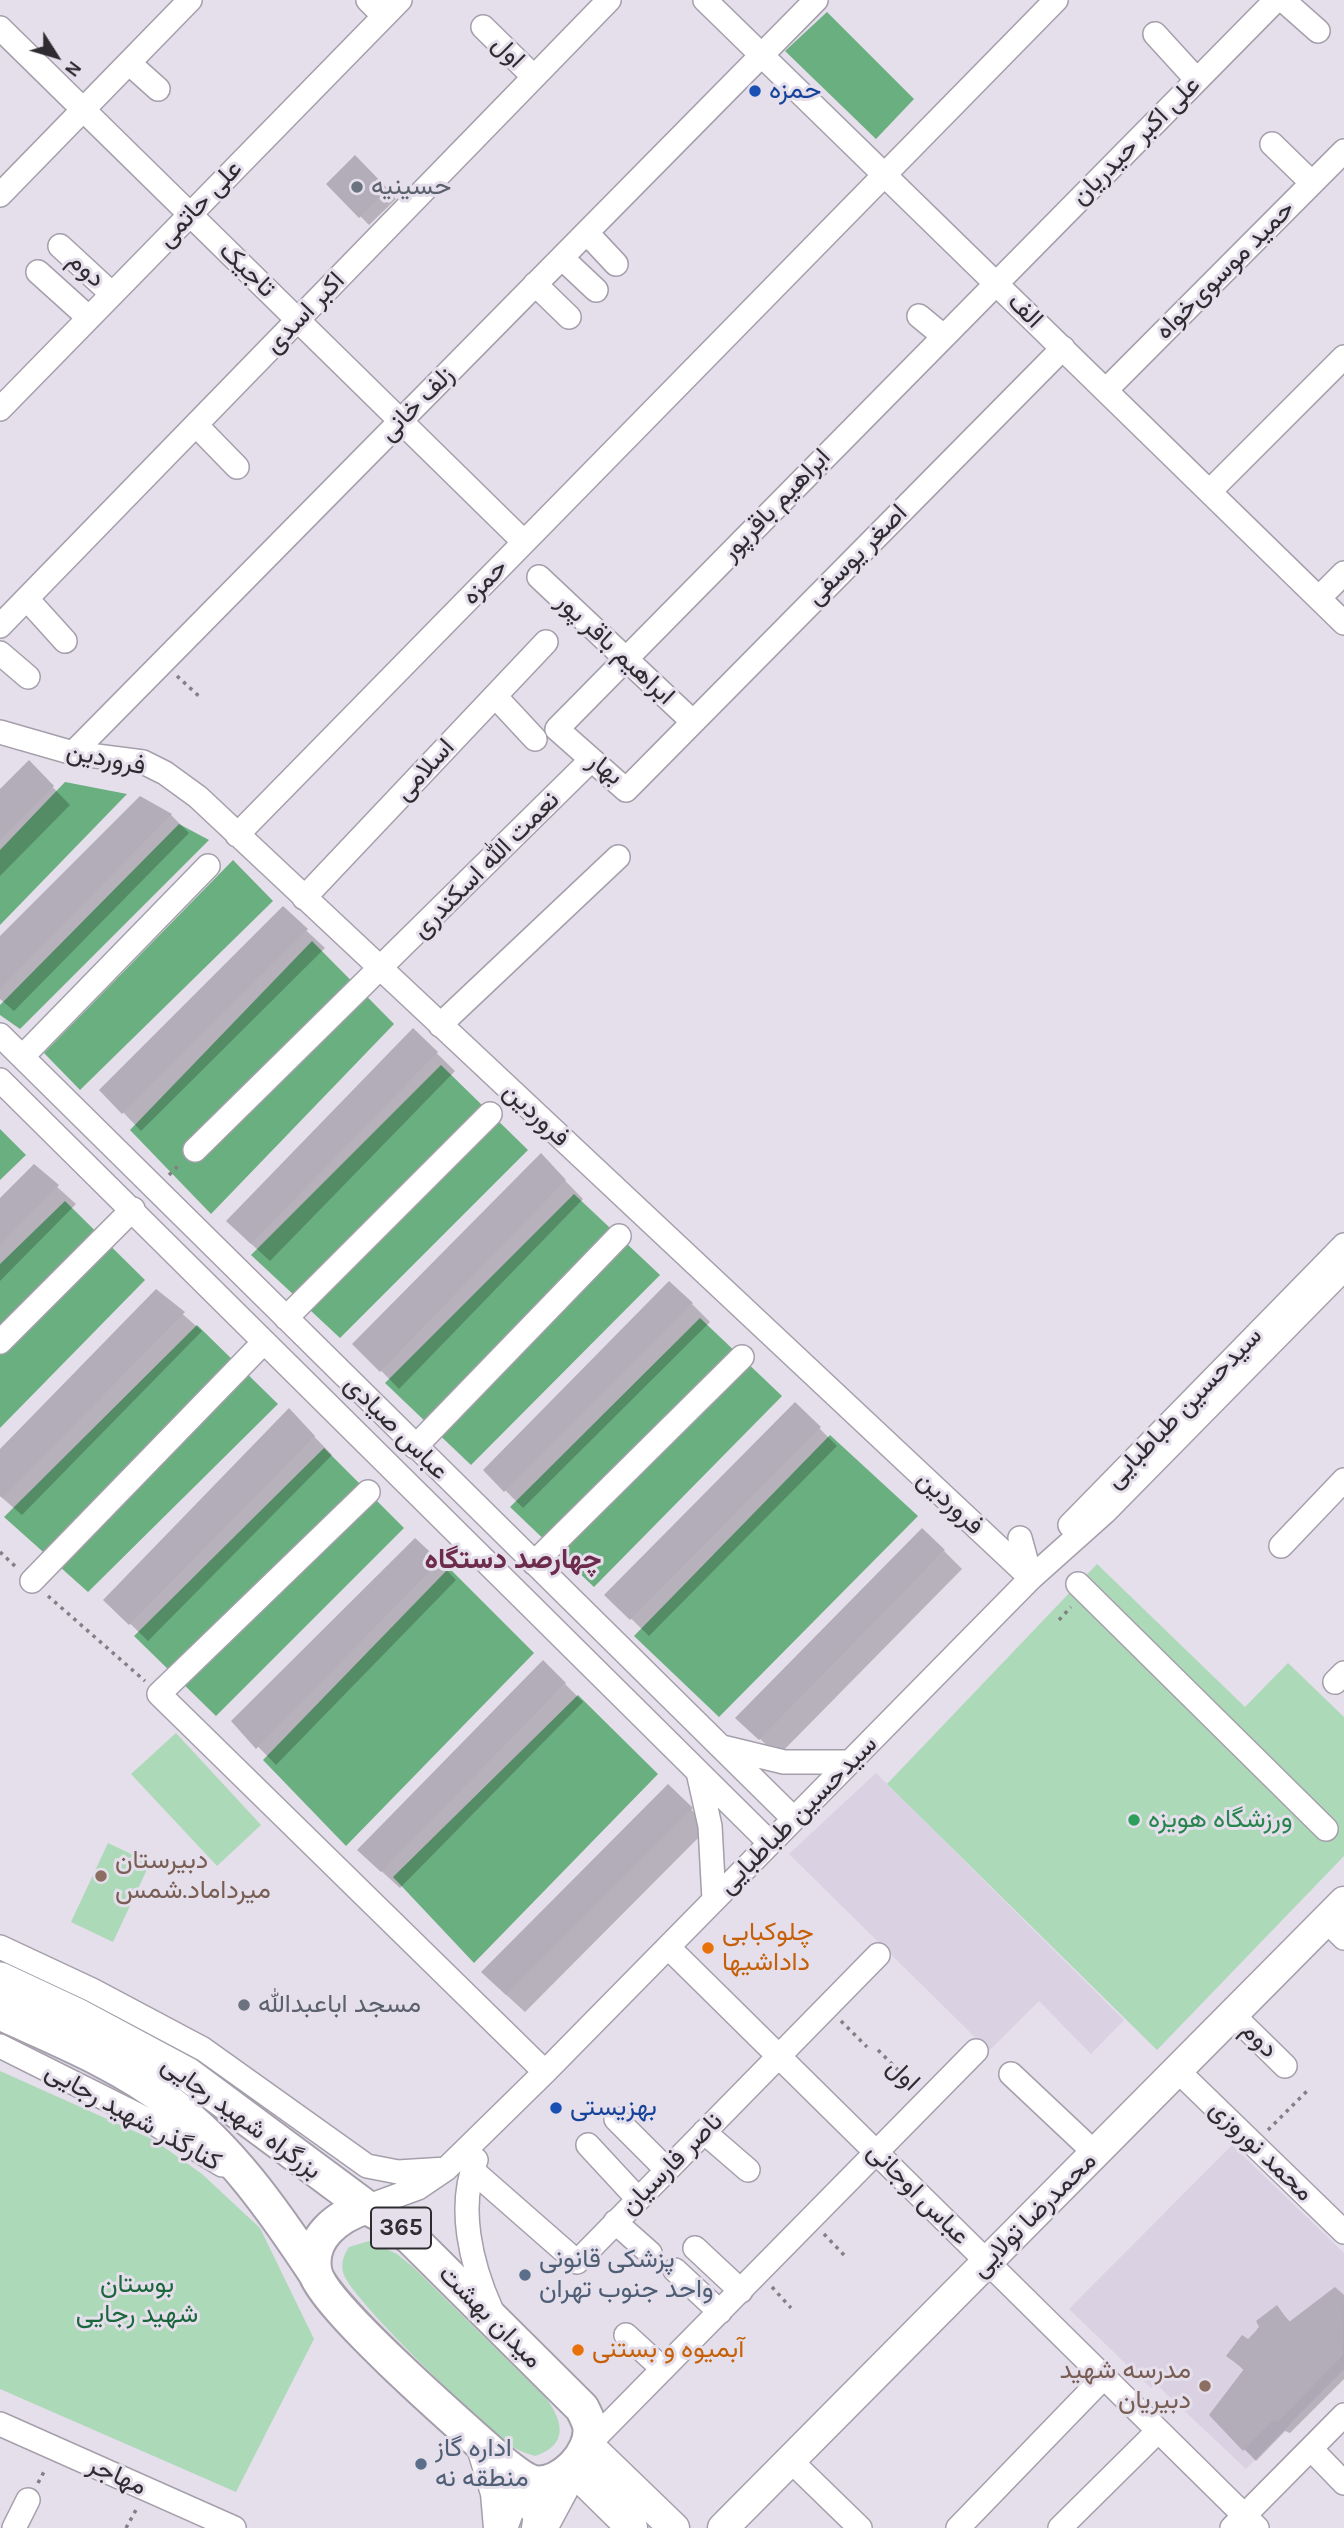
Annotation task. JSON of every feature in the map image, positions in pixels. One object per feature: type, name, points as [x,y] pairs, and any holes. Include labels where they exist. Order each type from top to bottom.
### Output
[{"type":"highway","name":"بزرگراه شهید رجایی","points":[[0,1979],[79,2015],[187,2074],[366,2207]]},
{"type":"highway","name":"بزرگراه شهید رجایی","points":[[0,2013],[67,2043],[169,2101],[233,2161],[316,2273]]},
{"type":"highway","points":[[271,2210],[310,2230],[327,2211],[326,2189],[312,2168]]},
{"type":"highway","name":"365","points":[[316,2273],[314,2252],[324,2234],[340,2219],[366,2207]]},
{"type":"highway","name":"میدان بهشت","points":[[366,2207],[398,2226],[582,2408],[590,2427],[578,2461]]},
{"type":"highway","points":[[316,2273],[335,2303],[355,2324],[481,2444],[523,2478],[536,2483],[550,2481],[578,2461]]},
{"type":"main road","name":"محمدرضا تولایی","points":[[723,2528],[1233,2015],[1338,1920]]},
{"type":"main road","points":[[481,2444],[496,2493],[501,2528]]},
{"type":"main road","points":[[540,2528],[578,2461]]},
{"type":"main road","points":[[578,2461],[632,2528]]},
{"type":"main road","points":[[578,2461],[674,2528]]},
{"type":"main road","points":[[501,2528],[510,2507],[521,2501],[531,2505],[539,2514],[540,2528]]},
{"type":"street","points":[[0,195],[190,0]]},
{"type":"street","name":"اکبر اسدی","points":[[0,626],[609,0]]},
{"type":"street","name":"الف","points":[[705,0],[1344,623]]},
{"type":"street","name":"زلف خانی","points":[[73,754],[816,0]]},
{"type":"street","name":"حمزه","points":[[237,835],[1056,0]]},
{"type":"street","name":"علی اکبر حیدریان","points":[[995,281],[1276,0]]},
{"type":"street","points":[[1283,0],[1318,31]]},
{"type":"street","name":"علی حاتمی","points":[[0,409],[190,214],[384,5]]},
{"type":"street","name":"اول","points":[[483,27],[534,78]]},
{"type":"street","name":"تاجیک","points":[[0,28],[524,542]]},
{"type":"street","points":[[1155,34],[1197,80]]},
{"type":"street","points":[[129,63],[158,89]]},
{"type":"street","points":[[1272,144],[1312,183]]},
{"type":"street","name":"حمید موسوی‌خواه","points":[[1106,390],[1344,151]]},
{"type":"street","points":[[587,233],[616,264]]},
{"type":"street","name":"دوم","points":[[60,246],[112,294]]},
{"type":"street","points":[[562,258],[596,290]]},
{"type":"street","points":[[38,272],[89,318]]},
{"type":"street","name":"ابراهیم باقرپور","points":[[557,729],[995,281]]},
{"type":"street","points":[[536,285],[569,317]]},
{"type":"street","points":[[919,316],[942,335]]},
{"type":"street","name":"اصغر یوسفی","points":[[652,763],[1063,348]]},
{"type":"street","points":[[1210,491],[1344,357]]},
{"type":"street","points":[[196,425],[237,467]]},
{"type":"street","points":[[1319,598],[1344,573]]},
{"type":"street","name":"ابراهیم باقر پور","points":[[539,577],[692,721]]},
{"type":"street","points":[[27,599],[65,641]]},
{"type":"street","name":"اسلامی","points":[[304,898],[546,642]]},
{"type":"street","points":[[0,653],[28,677]]},
{"type":"street","points":[[495,696],[535,739]]},
{"type":"street","name":"بهار","points":[[557,729],[626,790],[652,763]]},
{"type":"street","name":"فروردین","points":[[0,732],[73,754],[122,757],[143,762],[165,773],[198,797],[1031,1578]]},
{"type":"street","name":"نعمت الله اسکندری","points":[[195,1150],[381,970],[591,760]]},
{"type":"street","points":[[440,1025],[618,857]]},
{"type":"street","points":[[24,1055],[208,866]]},
{"type":"street","name":"عباس صیادی","points":[[0,1035],[24,1055],[415,1447],[794,1819]]},
{"type":"street","name":"عباس صیادی","points":[[1,1082],[133,1209],[770,1843]]},
{"type":"street","points":[[286,1318],[490,1114]]},
{"type":"street","points":[[0,1342],[133,1209]]},
{"type":"street","points":[[415,1447],[619,1236]]},
{"type":"street","name":"سیدحسین طباطبایی","points":[[1101,1504],[1344,1245]]},
{"type":"street","name":"سیدحسین طباطبایی","points":[[366,2207],[418,2188],[446,2169],[545,2072],[1031,1578],[1066,1530],[1101,1504],[1344,1269]]},
{"type":"street","points":[[32,1581],[264,1342]]},
{"type":"street","points":[[534,1563],[742,1357]]},
{"type":"street","points":[[1281,1546],[1344,1480]]},
{"type":"street","points":[[368,1492],[159,1694],[545,2072]]},
{"type":"street","points":[[1020,1538],[1031,1578]]},
{"type":"street","points":[[1078,1584],[1326,1829]]},
{"type":"street","points":[[718,1746],[784,1762],[850,1762]]},
{"type":"street","points":[[697,1769],[709,1815],[714,1900]]},
{"type":"street","points":[[0,1947],[92,1990],[203,2049],[367,2166],[398,2172],[446,2169]]},
{"type":"street","name":"عباس اوجانی","points":[[668,1947],[1104,2377],[1245,2524]]},
{"type":"street","name":"ناصر فارسیان","points":[[472,2170],[577,2262],[878,1955]]},
{"type":"street","name":"دوم","points":[[1233,2015],[1285,2066]]},
{"type":"street","name":"کنارگذر شهید رجایی","points":[[0,2046],[152,2122],[216,2160],[271,2210]]},
{"type":"street","points":[[578,2461],[663,2369],[976,2051]]},
{"type":"street","name":"محمد نوروزی","points":[[1178,2071],[1344,2232]]},
{"type":"street","points":[[1011,2074],[1096,2154]]},
{"type":"street","points":[[616,2119],[667,2170]]},
{"type":"street","points":[[490,2126],[472,2170],[467,2217],[469,2242],[479,2282],[496,2322]]},
{"type":"street","points":[[704,2132],[748,2170]]},
{"type":"street","points":[[588,2145],[638,2199]]},
{"type":"street","points":[[615,2222],[650,2253]]},
{"type":"street","points":[[695,2248],[741,2291]]},
{"type":"street","points":[[676,2270],[720,2312]]},
{"type":"street","points":[[626,2335],[663,2369]]},
{"type":"street","points":[[958,2528],[1104,2377]]},
{"type":"street","points":[[1245,2524],[1344,2415]]},
{"type":"street","name":"مهاجر","points":[[0,2424],[234,2528]]},
{"type":"street","points":[[1060,2528],[1158,2431]]},
{"type":"street","points":[[1311,2449],[1344,2483]]},
{"type":"street","points":[[790,2460],[860,2528]]},
{"type":"street","points":[[14,2528],[28,2500]]},
{"type":"path","points":[[163,662],[201,698]]},
{"type":"path","points":[[155,1188],[195,1150]]},
{"type":"path","points":[[0,1552],[159,1694]]},
{"type":"path","name":"اول","points":[[827,2007],[867,2047]]},
{"type":"path","name":"اول","points":[[878,2050],[929,2099]]},
{"type":"path","points":[[1254,2144],[1309,2089]]},
{"type":"path","points":[[811,2219],[844,2255]]},
{"type":"path","points":[[758,2273],[791,2308]]},
{"type":"path","points":[[28,2500],[57,2449]]},
{"type":"shaded area","points":[[876,1773],[1124,2020],[1091,2054],[1039,2001],[989,2051],[789,1854]]},
{"type":"shaded area","points":[[1232,2145],[1344,2253],[1344,2369],[1246,2469],[1156,2384],[1151,2388],[1069,2309]]},
{"type":"green space","points":[[827,12],[914,99],[876,139],[785,51]]},
{"type":"green space","points":[[65,782],[127,794],[0,925],[0,850]]},
{"type":"green space","points":[[179,824],[209,840],[20,1029],[0,1015],[0,1005]]},
{"type":"green space","points":[[233,860],[273,901],[80,1090],[44,1053]]},
{"type":"green space","points":[[312,941],[394,1024],[211,1214],[130,1130]]},
{"type":"green space","points":[[441,1065],[528,1150],[340,1338],[251,1255]]},
{"type":"green space","points":[[0,1129],[26,1155],[0,1180]]},
{"type":"green space","points":[[574,1194],[660,1275],[471,1465],[385,1383]]},
{"type":"green space","points":[[65,1201],[145,1280],[0,1428],[0,1264]]},
{"type":"green space","points":[[700,1318],[782,1396],[594,1587],[510,1507]]},
{"type":"green space","points":[[197,1325],[278,1404],[88,1592],[4,1517]]},
{"type":"green space","points":[[830,1435],[918,1516],[719,1717],[634,1636]]},
{"type":"green space","points":[[324,1448],[404,1528],[216,1716],[134,1636]]},
{"type":"green space","name":"ورزشگاه هویزه","points":[[1097,1564],[1245,1707],[1288,1663],[1344,1717],[1344,1856],[1157,2050],[887,1784]]},
{"type":"green space","points":[[449,1568],[534,1653],[346,1846],[263,1760]]},
{"type":"green space","points":[[578,1695],[658,1774],[474,1963],[393,1877]]},
{"type":"green space","points":[[176,1733],[261,1825],[217,1866],[131,1774]]},
{"type":"green space","points":[[108,1843],[150,1863],[113,1942],[71,1922]]},
{"type":"green space","name":"بوستان شهید رجایی","points":[[0,2071],[154,2140],[202,2174],[260,2228],[314,2339],[236,2492],[0,2389]]},
{"type":"green space","points":[[369,2241],[397,2254],[413,2267],[546,2398],[559,2424],[560,2432],[553,2446],[535,2456],[506,2442],[470,2411],[390,2332],[350,2286],[343,2272],[344,2256],[349,2247]]},
{"type":"building","name":"حسینیه","points":[[355,155],[388,189],[359,218],[326,184]]},
{"type":"building","points":[[29,760],[54,786],[0,840],[0,789]]},
{"type":"building","points":[[140,796],[172,814],[0,989],[0,936]]},
{"type":"building","points":[[283,906],[308,929],[122,1114],[99,1090]]},
{"type":"building","points":[[413,1028],[438,1052],[251,1244],[226,1221]]},
{"type":"building","points":[[541,1153],[566,1180],[380,1372],[352,1344]]},
{"type":"building","points":[[34,1164],[59,1185],[0,1245],[0,1198]]},
{"type":"building","points":[[669,1281],[693,1303],[504,1492],[483,1470]]},
{"type":"building","points":[[156,1289],[185,1312],[3,1498],[0,1496],[0,1449]]},
{"type":"building","points":[[795,1402],[821,1427],[630,1620],[604,1595]]},
{"type":"building","points":[[289,1408],[315,1436],[129,1625],[103,1600]]},
{"type":"building","points":[[922,1528],[945,1550],[759,1740],[735,1718]]},
{"type":"building","points":[[415,1538],[440,1561],[256,1749],[231,1721]]},
{"type":"building","points":[[543,1660],[566,1683],[381,1872],[357,1850]]},
{"type":"building","points":[[668,1784],[693,1808],[506,1995],[481,1972]]},
{"type":"building","points":[[1335,2287],[1344,2295],[1343,2355],[1278,2422],[1273,2420],[1243,2451],[1209,2415],[1244,2369],[1226,2356],[1242,2335],[1248,2339],[1259,2327],[1256,2321],[1277,2305],[1289,2322]]},
{"type":"place","name":"حمزه","points":[[755,91]]},
{"type":"place","name":"حسینیه","points":[[357,187]]},
{"type":"place","name":"ورزشگاه هویزه","points":[[1134,1820]]},
{"type":"place","name":"دبیرستان میرداماد.شمس","points":[[101,1876]]},
{"type":"place","name":"چلوکبابی داداشیها","points":[[708,1948]]},
{"type":"place","name":"مسجد اباعبدالله","points":[[244,2005]]},
{"type":"place","name":"بهزیستی","points":[[556,2108]]},
{"type":"place","name":"پزشکی قانونی واحد جنوب تهران","points":[[525,2275]]},
{"type":"place","name":"آبمیوه و بستنی","points":[[578,2350]]},
{"type":"place","name":"مدرسه شهید دبیریان","points":[[1205,2386]]},
{"type":"place","name":"اداره گاز منطقه نه","points":[[421,2464]]},
{"type":"district","name":"چهارصد دستگاه","points":[[513,1560]]}]
